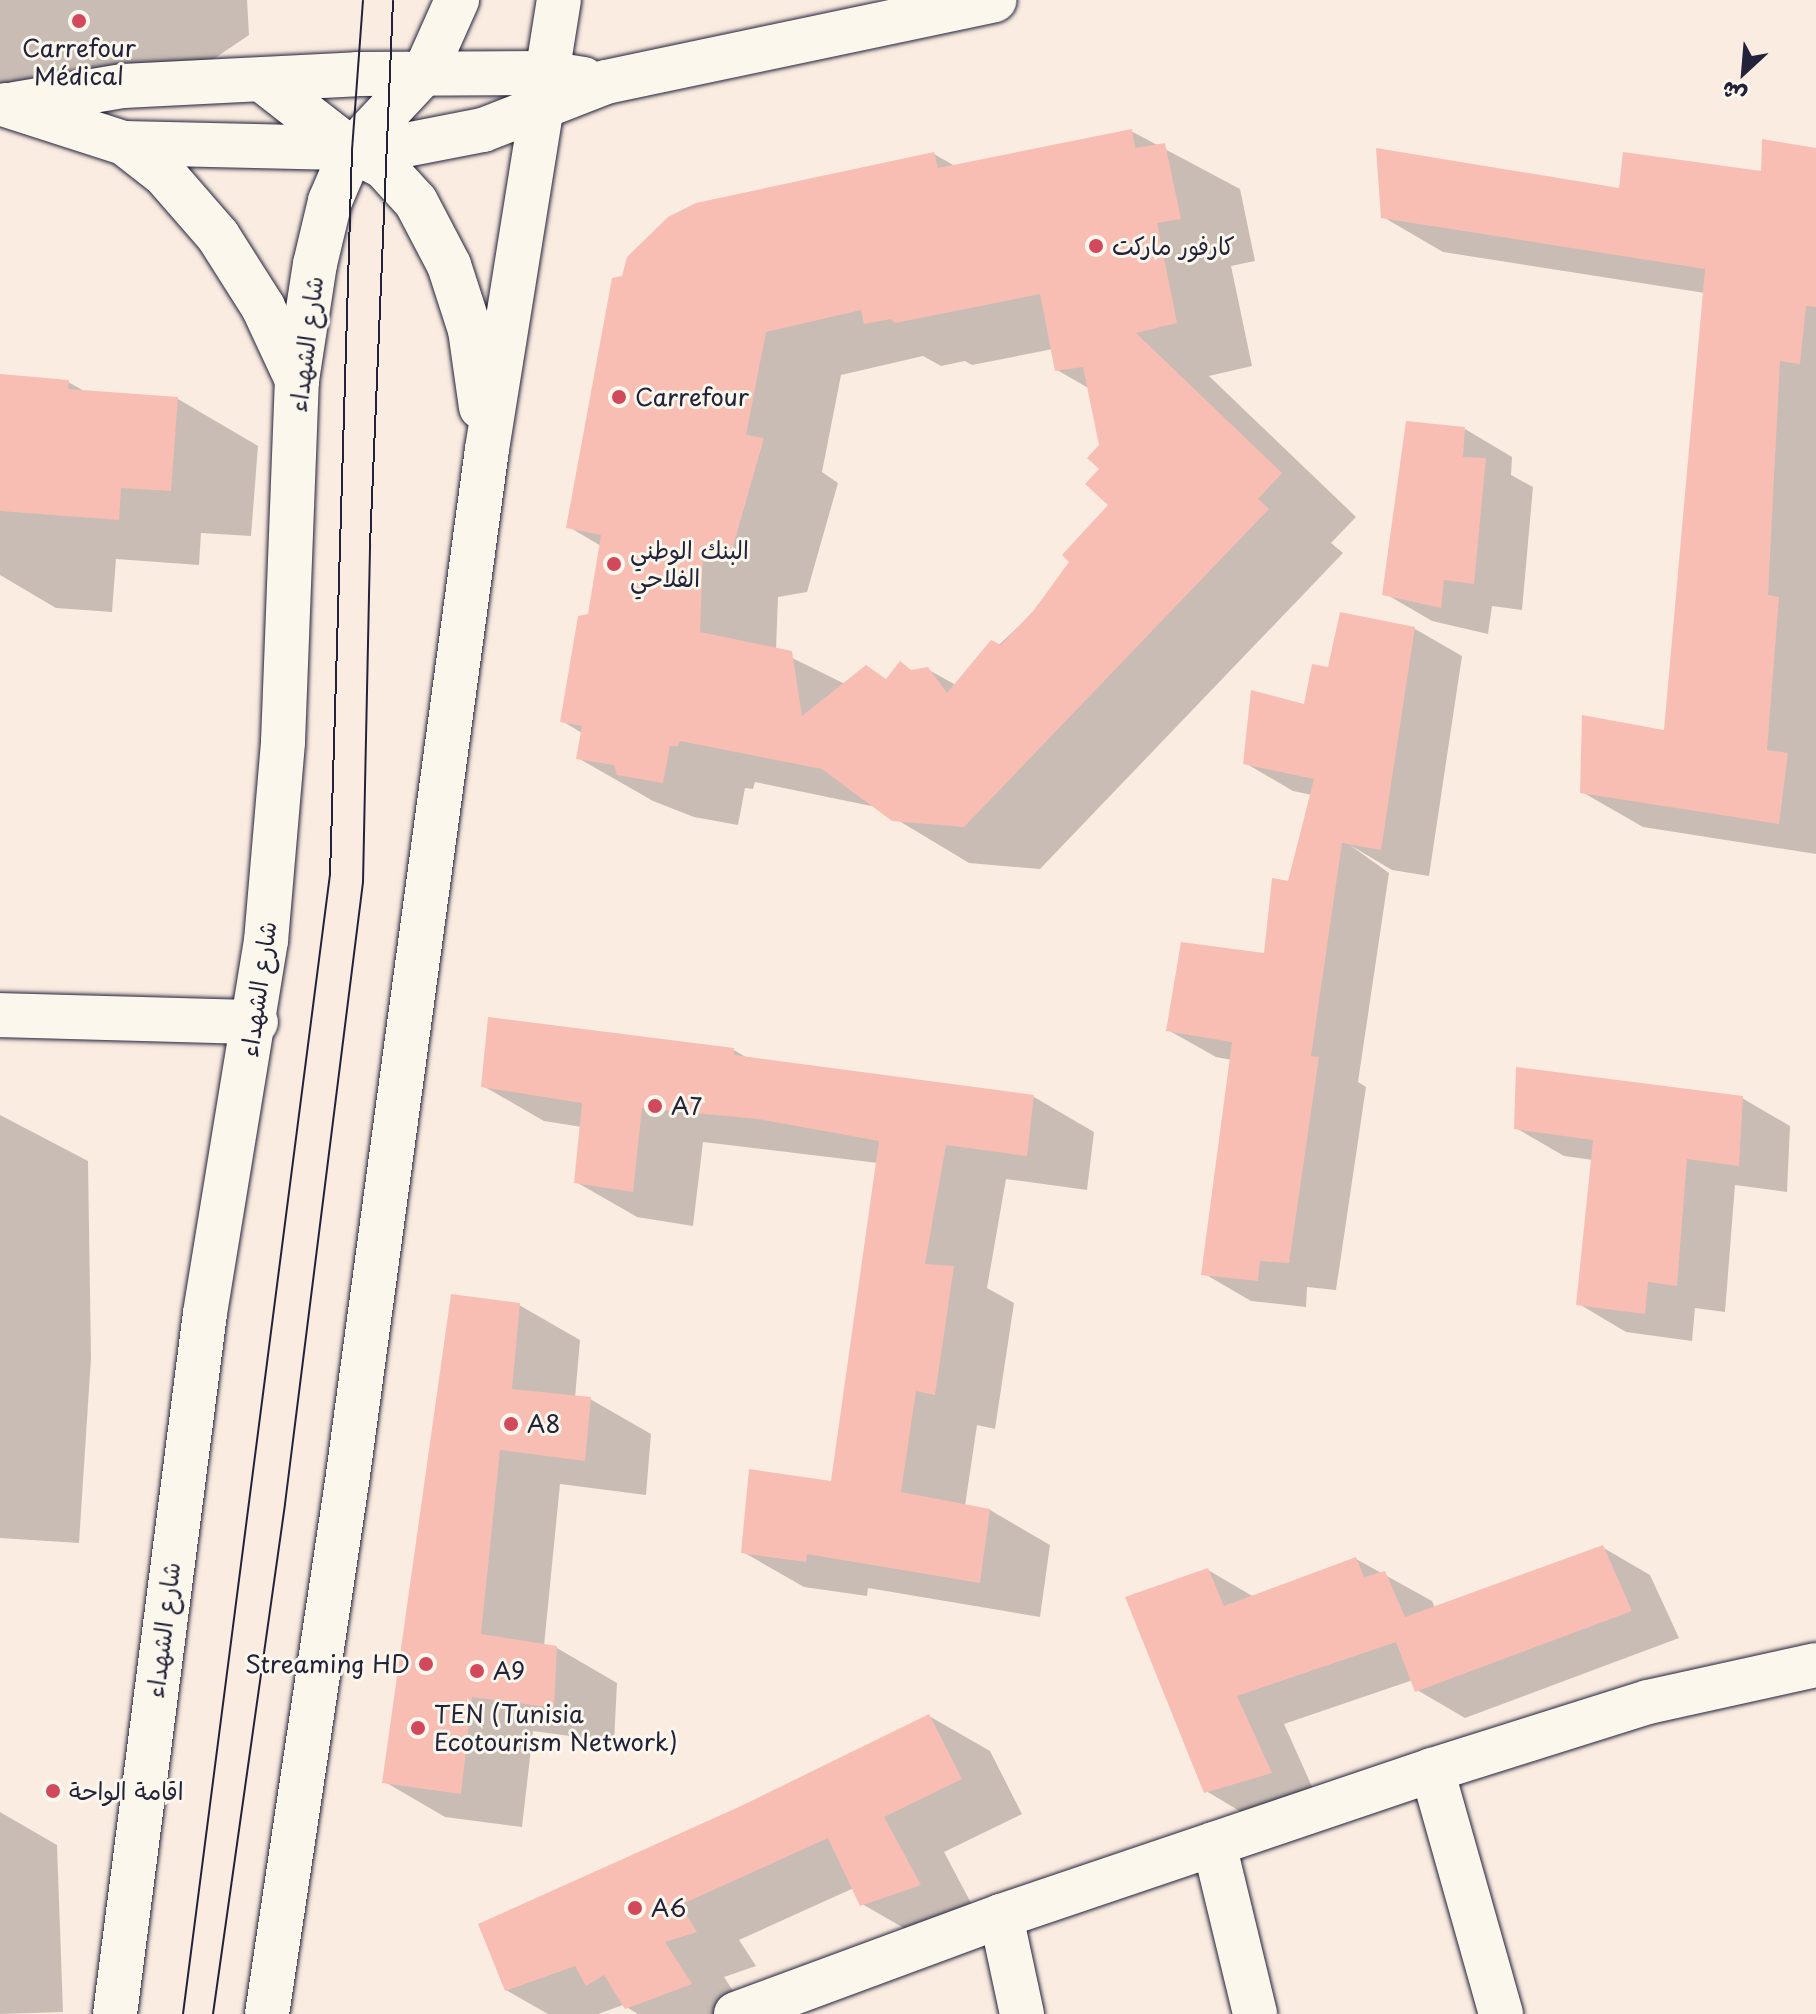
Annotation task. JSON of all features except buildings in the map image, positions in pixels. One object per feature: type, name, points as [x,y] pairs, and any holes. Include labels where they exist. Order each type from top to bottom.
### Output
[{"type":"main road","name":"شارع الشهداء","points":[[115,2014],[203,1329],[256,1022],[283,742],[297,380],[315,264],[330,201],[352,150],[425,72],[457,0]]},
{"type":"main road","points":[[267,2014],[349,1467],[487,449],[559,0]]},
{"type":"main road","points":[[3,105],[124,143],[352,150],[429,142],[544,91],[606,82],[994,0]]},
{"type":"main road","points":[[3,105],[123,86],[266,83],[425,72],[544,91]]},
{"type":"main road","points":[[266,83],[352,150],[384,167],[416,202],[449,265],[470,330],[487,449]]},
{"type":"main road","points":[[124,143],[165,175],[218,236],[263,307],[297,380]]},
{"type":"main road","points":[[0,1015],[256,1022]]},
{"type":"main road","points":[[736,2014],[1001,1916],[1432,1770],[1648,1702],[1816,1665]]},
{"type":"main road","points":[[1432,1770],[1501,2014]]},
{"type":"main road","points":[[1214,1844],[1255,2014]]},
{"type":"main road","points":[[1001,1916],[1022,2014]]},
{"type":"tram line","points":[[183,2014],[330,875],[352,150],[363,0]]},
{"type":"tram line","points":[[213,2014],[285,1504],[363,882],[370,545],[393,0]]},
{"type":"place","name":"Carrefour Médical","points":[[79,21]]},
{"type":"place","name":"كارفور ماركت","points":[[1096,246]]},
{"type":"place","name":"Carrefour","points":[[619,397]]},
{"type":"place","name":"البنك الوطني الفلاحي","points":[[614,564]]},
{"type":"place","name":"A7","points":[[655,1106]]},
{"type":"place","name":"A8","points":[[511,1424]]},
{"type":"place","name":"Streaming HD","points":[[426,1664]]},
{"type":"place","name":"A9","points":[[477,1671]]},
{"type":"place","name":"TEN (Tunisia Ecotourism Network)","points":[[418,1728]]},
{"type":"place","name":"اقامة الواحة","points":[[53,1791]]},
{"type":"place","name":"A6","points":[[635,1908]]}]
